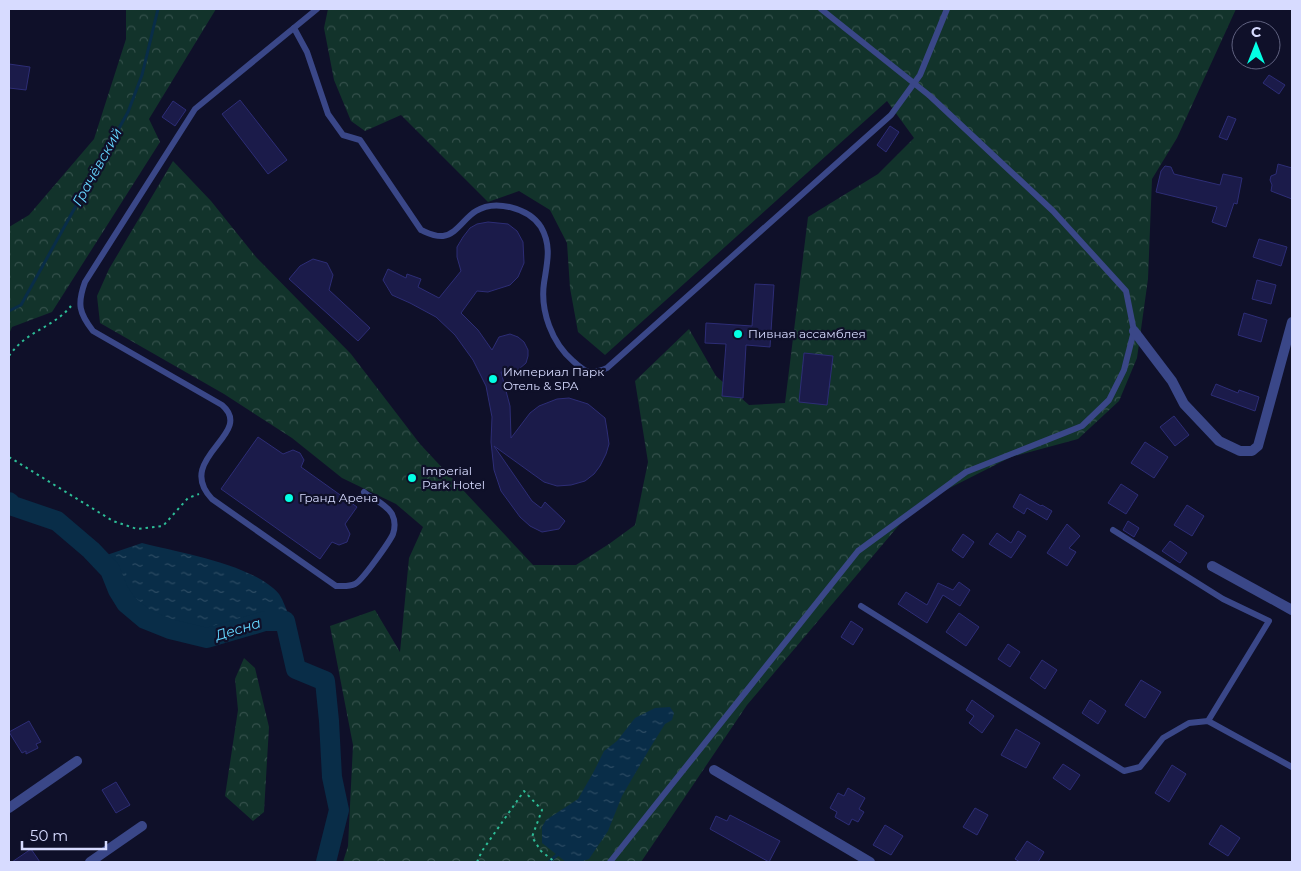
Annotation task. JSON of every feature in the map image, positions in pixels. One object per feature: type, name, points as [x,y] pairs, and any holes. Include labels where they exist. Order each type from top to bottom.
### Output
[{"type":"street","points":[[1134,331],[1172,381],[1184,404],[1219,441],[1240,450],[1252,452],[1258,446],[1292,322]]},
{"type":"street","points":[[1212,566],[1292,610]]},
{"type":"street","points":[[9,808],[77,761]]},
{"type":"street","points":[[714,770],[870,862]]},
{"type":"street","points":[[90,862],[142,826]]},
{"type":"lane","points":[[317,9],[196,109],[85,282],[80,295],[80,306],[83,318],[93,331],[228,410],[230,424],[227,432],[203,465],[201,475],[206,492],[212,499],[336,586],[345,587],[355,584],[363,578],[392,534],[394,524],[392,515],[386,507],[364,492]]},
{"type":"lane","points":[[610,862],[858,551],[966,472],[1082,426],[1109,400],[1124,370],[1134,331],[1126,291],[1053,211],[915,84],[821,9]]},
{"type":"lane","points":[[294,28],[307,52],[328,114],[343,135],[360,140],[421,230],[432,235],[442,236],[452,233],[466,218],[477,210],[491,206],[510,207],[525,213],[540,226],[548,245],[549,260],[544,284],[544,304],[550,329],[563,352],[585,371],[596,372],[607,368],[891,115],[915,84],[947,9]]},
{"type":"lane","points":[[1113,530],[1222,599],[1269,621],[1208,721]]},
{"type":"lane","points":[[861,606],[1124,771],[1140,767],[1163,738],[1189,723],[1208,721],[1292,767]]},
{"type":"path","points":[[9,356],[17,344],[35,331],[63,316],[80,295]]},
{"type":"path","points":[[9,458],[113,520],[137,529],[164,526],[188,498],[206,492]]},
{"type":"path","points":[[477,862],[482,851],[524,791],[542,810],[532,837],[541,851],[555,862]]},
{"type":"green space","points":[[126,9],[216,9],[149,119],[160,142],[52,312],[12,327],[9,334],[9,227],[29,215],[94,139],[126,39]]},
{"type":"green space","points":[[328,9],[1236,9],[1177,138],[1152,179],[1148,279],[1137,358],[1119,401],[1078,439],[1011,457],[916,505],[747,705],[641,862],[343,862],[348,846],[353,745],[330,626],[375,610],[400,652],[409,558],[423,527],[396,504],[342,478],[292,438],[224,394],[100,323],[97,296],[109,269],[173,161],[211,201],[256,257],[351,354],[420,444],[533,565],[576,565],[635,525],[648,462],[635,381],[689,329],[716,376],[749,405],[785,403],[808,217],[878,174],[914,138],[887,101],[605,355],[578,332],[570,288],[567,243],[550,210],[519,191],[488,202],[401,115],[365,131],[351,121],[334,80],[324,28]]},
{"type":"green space","points":[[244,658],[255,668],[269,727],[264,812],[253,821],[225,796],[238,710],[235,679]]},
{"type":"water","points":[[142,543],[215,561],[252,575],[279,594],[287,611],[285,621],[207,638],[170,629],[146,619],[126,603],[98,558]]},
{"type":"water","points":[[670,707],[674,713],[672,720],[665,724],[650,748],[622,796],[608,831],[589,859],[580,862],[566,862],[542,843],[542,827],[546,820],[578,799],[604,751],[617,741],[635,718],[655,708]]},
{"type":"building","points":[[9,64],[30,67],[26,90],[9,88]]},
{"type":"building","points":[[1269,75],[1285,85],[1279,94],[1263,83]]},
{"type":"building","points":[[240,100],[287,160],[268,174],[222,114]]},
{"type":"building","points":[[173,101],[186,110],[175,126],[162,117]]},
{"type":"building","points":[[1228,116],[1236,119],[1227,140],[1219,137]]},
{"type":"building","points":[[890,126],[899,132],[886,152],[877,145]]},
{"type":"building","points":[[1278,164],[1292,168],[1292,199],[1271,191],[1271,176],[1276,174]]},
{"type":"building","points":[[1165,166],[1171,167],[1174,174],[1220,185],[1223,174],[1242,178],[1237,204],[1234,203],[1226,227],[1212,222],[1217,207],[1156,192],[1161,171]]},
{"type":"building","name":"Империал Парк Отель & SPA","points":[[488,222],[508,224],[517,231],[523,242],[524,263],[518,277],[510,285],[488,292],[477,291],[461,313],[478,330],[492,350],[499,337],[510,334],[524,342],[528,350],[526,363],[519,369],[513,372],[501,372],[510,406],[511,438],[530,413],[539,406],[557,399],[569,398],[588,404],[605,418],[609,444],[600,466],[585,481],[571,485],[557,486],[544,482],[494,446],[532,501],[541,508],[545,502],[565,521],[559,529],[542,532],[530,526],[520,517],[501,491],[494,470],[491,442],[492,417],[486,386],[473,360],[455,335],[436,317],[392,295],[383,280],[388,269],[406,278],[407,274],[421,279],[418,287],[439,298],[461,271],[457,257],[457,247],[463,237],[470,228],[477,224]]},
{"type":"building","points":[[1259,239],[1287,247],[1281,266],[1253,257]]},
{"type":"building","points":[[313,259],[327,263],[333,275],[329,290],[370,328],[358,341],[289,279],[300,266]]},
{"type":"building","points":[[1257,280],[1276,285],[1271,304],[1252,299]]},
{"type":"building","name":"Пивная ассамблея","points":[[755,284],[774,285],[770,347],[746,345],[743,398],[722,396],[726,344],[705,343],[706,323],[752,326]]},
{"type":"building","points":[[1244,313],[1267,320],[1261,342],[1238,335]]},
{"type":"building","points":[[804,353],[833,356],[827,405],[799,402]]},
{"type":"building","points":[[1216,384],[1238,393],[1239,390],[1259,397],[1255,411],[1211,395]]},
{"type":"building","points":[[1174,416],[1189,435],[1175,446],[1160,427]]},
{"type":"building","name":"Гранд Арена","points":[[258,437],[283,454],[293,450],[300,453],[304,460],[301,467],[357,507],[345,524],[350,534],[347,542],[339,545],[332,542],[320,559],[221,489]]},
{"type":"building","points":[[1145,442],[1168,457],[1154,478],[1131,463]]},
{"type":"building","points":[[1121,484],[1138,495],[1126,514],[1108,503]]},
{"type":"building","points":[[1020,494],[1052,511],[1047,520],[1027,508],[1024,514],[1013,507]]},
{"type":"building","points":[[1187,505],[1204,516],[1192,536],[1174,525]]},
{"type":"building","points":[[1128,521],[1139,528],[1134,537],[1123,530]]},
{"type":"building","points":[[1067,524],[1080,536],[1069,548],[1076,552],[1067,566],[1047,553]]},
{"type":"building","points":[[1018,531],[1026,536],[1011,558],[989,544],[997,533],[1011,543]]},
{"type":"building","points":[[963,534],[974,542],[963,558],[952,550]]},
{"type":"building","points":[[1170,541],[1187,553],[1180,563],[1162,551]]},
{"type":"building","points":[[959,582],[970,590],[960,606],[943,595],[927,623],[898,604],[906,592],[927,605],[938,583],[953,590]]},
{"type":"building","points":[[959,613],[979,627],[966,646],[946,632]]},
{"type":"building","points":[[851,621],[863,629],[853,645],[841,637]]},
{"type":"building","points":[[1008,644],[1020,652],[1010,667],[998,659]]},
{"type":"building","points":[[1042,660],[1057,670],[1045,689],[1030,678]]},
{"type":"building","points":[[1141,680],[1161,692],[1145,718],[1125,705]]},
{"type":"building","points":[[972,700],[994,716],[982,733],[969,723],[974,716],[966,710]]},
{"type":"building","points":[[1090,700],[1106,711],[1098,724],[1082,713]]},
{"type":"building","points":[[29,721],[41,742],[36,744],[38,748],[26,754],[26,751],[22,753],[9,732]]},
{"type":"building","points":[[1016,729],[1040,743],[1026,768],[1001,755]]},
{"type":"building","points":[[1063,764],[1080,775],[1070,790],[1053,778]]},
{"type":"building","points":[[1172,765],[1186,774],[1169,802],[1155,793]]},
{"type":"building","points":[[116,782],[130,805],[116,813],[102,790]]},
{"type":"building","points":[[848,788],[865,798],[859,809],[864,812],[858,822],[852,819],[849,825],[835,817],[837,812],[830,808],[838,793],[844,796]]},
{"type":"building","points":[[975,808],[988,815],[977,835],[963,827]]},
{"type":"building","points":[[730,815],[780,841],[769,862],[710,829],[716,816],[727,821]]},
{"type":"building","points":[[885,825],[903,836],[891,855],[873,845]]},
{"type":"building","points":[[1221,825],[1240,838],[1228,856],[1209,844]]},
{"type":"building","points":[[1027,841],[1044,852],[1038,862],[1020,862],[1015,859]]},
{"type":"building","points":[[31,849],[40,862],[12,862]]},
{"type":"waterway","name":"Грачёвский","points":[[9,311],[21,305],[128,112],[142,75],[158,9]]},
{"type":"waterway","name":"Десна","points":[[9,502],[13,506],[57,521],[91,550],[110,570],[118,590],[126,603],[145,619],[170,629],[207,638],[265,621],[285,621],[296,669],[325,681],[332,777],[339,810],[326,862]]},
{"type":"waterway","points":[[549,862],[557,855]]},
{"type":"place","name":"Пивная ассамблея","points":[[738,334]]},
{"type":"place","name":"Империал Парк Отель & SPA","points":[[493,379]]},
{"type":"place","name":"Imperial Park Hotel","points":[[412,478]]},
{"type":"place","name":"Гранд Арена","points":[[289,498]]}]
